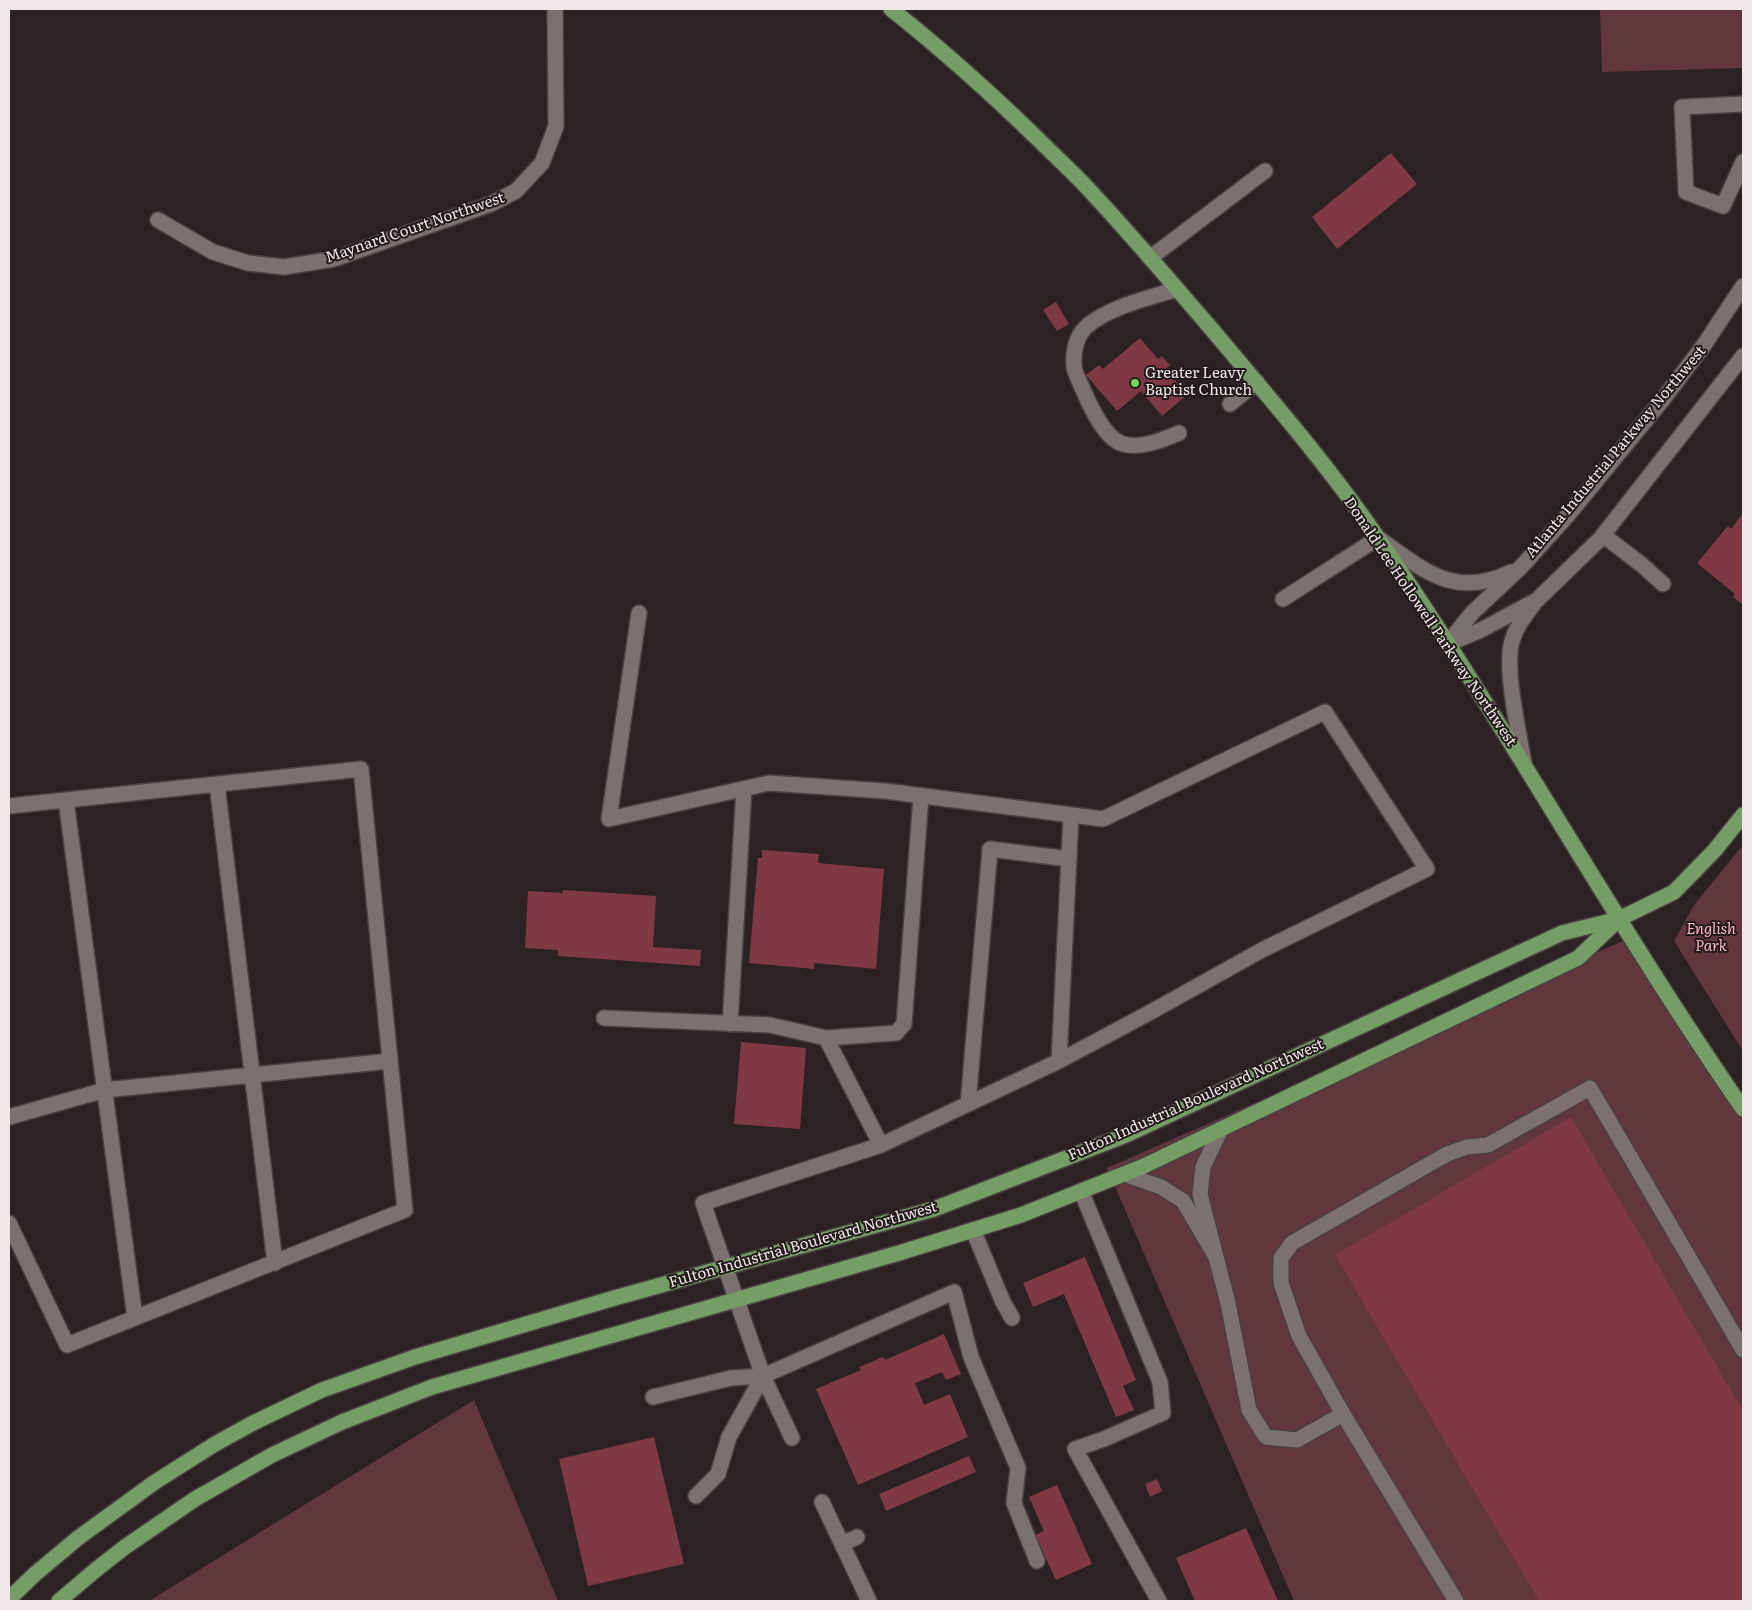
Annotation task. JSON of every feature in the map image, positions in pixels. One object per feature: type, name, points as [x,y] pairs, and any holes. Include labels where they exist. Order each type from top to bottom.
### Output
[{"type":"main road","name":"Donald Lee Hollowell Parkway Northwest","points":[[891,9],[923,34],[1012,113],[1091,192],[1257,382],[1319,460],[1378,538],[1448,643],[1619,919],[1685,1023],[1743,1109]]},
{"type":"main road","name":"Fulton Industrial Boulevard Northwest","points":[[9,1599],[35,1574],[78,1538],[155,1482],[215,1444],[253,1423],[322,1390],[415,1357],[725,1267],[934,1209],[1126,1135],[1562,933],[1619,919],[1674,892],[1715,850],[1743,815]]},
{"type":"main road","name":"Fulton Industrial Boulevard Northwest","points":[[59,1601],[118,1552],[195,1499],[272,1455],[342,1422],[432,1387],[890,1256],[1021,1215],[1124,1174],[1578,958],[1619,919]]},
{"type":"street","name":"Maynard Court Northwest","points":[[158,220],[213,252],[248,263],[284,267],[334,259],[491,204],[516,191],[542,163],[556,126],[555,9]]},
{"type":"street","points":[[1743,104],[1682,107],[1686,192],[1723,206],[1743,162]]},
{"type":"street","points":[[1150,258],[1266,171]]},
{"type":"street","name":"Atlanta Industrial Parkway Northwest","points":[[1448,643],[1472,613],[1521,566],[1568,515],[1664,398],[1704,345],[1743,286]]},
{"type":"street","points":[[1176,289],[1116,302],[1084,322],[1075,347],[1073,368],[1093,410],[1111,436],[1122,444],[1137,445],[1159,441],[1178,433]]},
{"type":"street","points":[[1524,763],[1511,681],[1509,654],[1516,630],[1537,600],[1603,536],[1743,356]]},
{"type":"street","points":[[1230,404],[1257,382]]},
{"type":"street","points":[[1603,536],[1642,565],[1663,584]]},
{"type":"street","points":[[1283,599],[1378,538]]},
{"type":"street","name":"Atlanta Industrial Parkway Northwest","points":[[1378,538],[1434,576],[1448,581],[1482,582],[1497,578],[1521,566]]},
{"type":"street","points":[[1448,643],[1481,630],[1537,600]]},
{"type":"street","points":[[639,613],[608,819],[769,783],[885,791],[1103,819],[1325,712],[1427,869],[1262,950],[1059,1061],[881,1145],[703,1203],[763,1376],[792,1438]]},
{"type":"street","points":[[9,806],[361,769],[404,1210],[67,1345],[9,1223]]},
{"type":"street","points":[[217,784],[275,1262]]},
{"type":"street","points":[[730,1024],[744,789]]},
{"type":"street","points":[[604,1018],[770,1025],[826,1038],[896,1033],[904,1024],[921,796]]},
{"type":"street","points":[[66,800],[135,1318]]},
{"type":"street","points":[[1059,1061],[1071,816]]},
{"type":"street","points":[[968,1104],[990,849],[1069,859]]},
{"type":"street","points":[[826,1038],[881,1145]]},
{"type":"street","points":[[9,1117],[105,1090],[390,1061]]},
{"type":"street","points":[[1456,1601],[1298,1336],[1280,1283],[1281,1258],[1292,1243],[1448,1154],[1467,1148],[1488,1145],[1590,1088],[1743,1350]]},
{"type":"street","points":[[1220,1129],[1203,1167],[1200,1194],[1228,1303],[1249,1410],[1266,1437],[1297,1440],[1343,1414]]},
{"type":"street","points":[[1124,1174],[1161,1187],[1184,1201],[1216,1257]]},
{"type":"street","points":[[1081,1191],[1160,1382],[1163,1412],[1104,1439],[1075,1449],[1159,1601]]},
{"type":"street","points":[[973,1230],[1003,1302],[1012,1318]]},
{"type":"street","points":[[654,1397],[731,1378],[763,1376],[954,1292],[971,1357],[1018,1468],[1014,1503],[1037,1561]]},
{"type":"street","points":[[696,1496],[718,1474],[729,1437],[763,1376]]},
{"type":"street","points":[[822,1502],[869,1601]]},
{"type":"street","points":[[842,1544],[857,1537]]},
{"type":"green space","points":[[1600,9],[1743,9],[1743,68],[1602,72]]},
{"type":"green space","name":"English Park","points":[[1743,845],[1743,1051],[1674,941],[1694,905]]},
{"type":"green space","points":[[1632,937],[1743,1095],[1743,1601],[1294,1601],[1107,1168]]},
{"type":"green space","points":[[474,1400],[558,1601],[149,1601]]},
{"type":"building","points":[[1391,153],[1417,184],[1337,249],[1312,217]]},
{"type":"building","points":[[1056,302],[1069,324],[1057,331],[1043,310]]},
{"type":"building","name":"Greater Leavy Baptist Church","points":[[1140,338],[1158,359],[1162,356],[1170,365],[1166,369],[1187,395],[1162,416],[1141,391],[1117,411],[1086,375],[1099,365],[1103,369]]},
{"type":"building","points":[[1743,513],[1743,605],[1733,597],[1735,594],[1697,563],[1728,526],[1731,529]]},
{"type":"building","points":[[762,850],[819,854],[818,863],[884,869],[876,969],[814,963],[814,969],[749,963],[758,858],[762,858]]},
{"type":"building","points":[[563,890],[656,896],[653,947],[701,950],[700,966],[558,956],[558,950],[525,948],[528,891],[563,893]]},
{"type":"building","points":[[741,1042],[806,1048],[800,1129],[734,1124]]},
{"type":"building","points":[[1571,1117],[1743,1411],[1743,1601],[1539,1601],[1335,1255]]},
{"type":"building","points":[[1085,1257],[1136,1380],[1123,1386],[1134,1410],[1116,1417],[1064,1294],[1033,1307],[1023,1283]]},
{"type":"building","points":[[944,1334],[961,1374],[946,1380],[942,1372],[915,1383],[924,1405],[950,1394],[968,1437],[858,1485],[816,1389],[861,1370],[859,1367],[883,1357],[885,1360]]},
{"type":"building","points":[[654,1437],[684,1564],[588,1586],[559,1459]]},
{"type":"building","points":[[969,1456],[976,1472],[886,1511],[879,1494]]},
{"type":"building","points":[[1157,1479],[1162,1491],[1150,1497],[1145,1484]]},
{"type":"building","points":[[1057,1485],[1092,1564],[1056,1580],[1035,1535],[1044,1531],[1029,1497]]},
{"type":"building","points":[[1246,1528],[1278,1601],[1195,1601],[1176,1558]]},
{"type":"place","name":"Greater Leavy Baptist Church","points":[[1135,383]]}]
